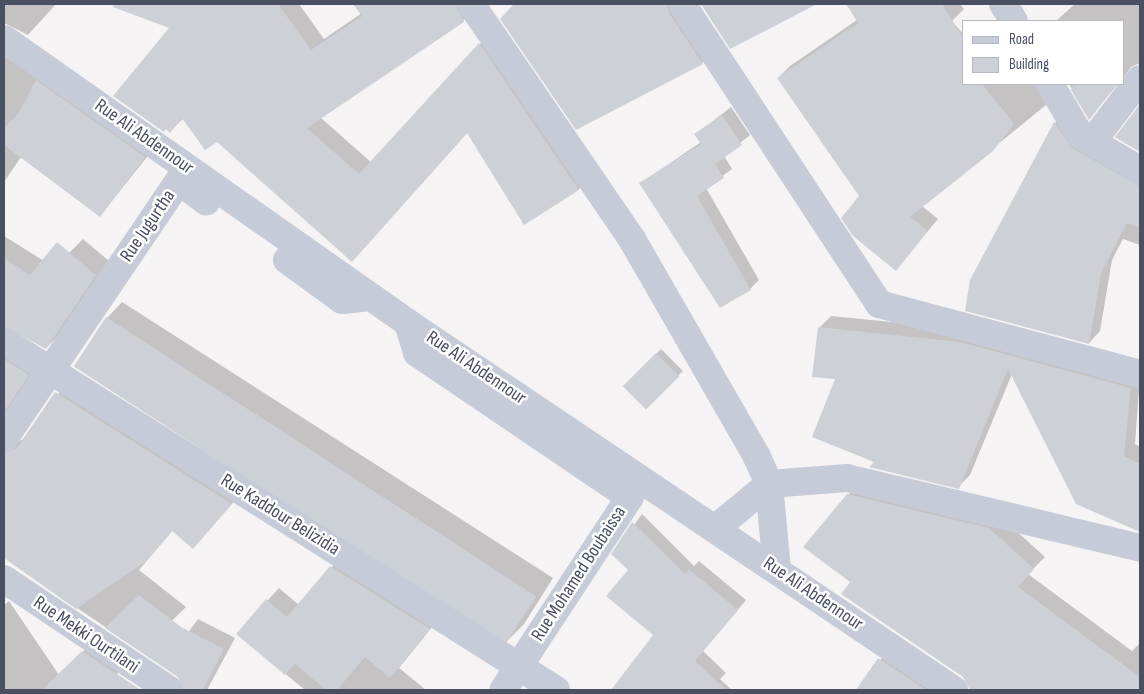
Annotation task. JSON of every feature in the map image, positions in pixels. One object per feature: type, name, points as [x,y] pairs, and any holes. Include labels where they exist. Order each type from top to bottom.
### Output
[{"type":"street","points":[[471,4],[633,241],[721,392],[769,484],[777,570]]},
{"type":"street","points":[[682,4],[879,304],[1140,374]]},
{"type":"street","points":[[1003,4],[1013,20]]},
{"type":"street","name":"Rue Ali Abdennour","points":[[4,39],[408,323],[716,528],[954,690]]},
{"type":"street","points":[[1092,142],[1140,79]]},
{"type":"street","points":[[1051,85],[1080,135],[1140,170]]},
{"type":"street","name":"Rue Jugurtha","points":[[4,439],[179,181],[342,300],[371,297]]},
{"type":"street","name":"Rue Mohamed Boubaissa","points":[[408,323],[417,353],[630,497],[503,690]]},
{"type":"street","name":"Rue Kaddour Belizidia","points":[[4,341],[556,690]]},
{"type":"street","points":[[716,528],[769,484],[847,478],[1140,548]]},
{"type":"street","name":"Rue Mekki Ourtilani","points":[[4,579],[169,690]]},
{"type":"building","points":[[114,4],[278,4],[311,50],[362,16],[353,4],[456,4],[464,22],[307,128],[359,174],[479,43],[579,190],[524,225],[467,133],[352,262],[217,142],[205,150],[182,118],[170,133],[166,129],[164,132],[113,96],[169,28],[113,7]]},
{"type":"building","points":[[514,4],[667,4],[669,13],[703,64],[576,130],[500,19]]},
{"type":"building","points":[[701,4],[817,4],[730,49]]},
{"type":"building","points":[[846,4],[942,4],[962,36],[962,85],[983,85],[1014,124],[993,151],[910,217],[928,231],[896,271],[853,236],[841,218],[859,196],[777,78],[858,23]]},
{"type":"building","points":[[36,80],[145,157],[100,217],[4,145],[4,128],[19,113]]},
{"type":"building","points":[[1074,85],[1116,85],[1089,120],[1071,90]]},
{"type":"building","points":[[1140,104],[1140,152],[1115,137]]},
{"type":"building","points":[[722,115],[742,145],[715,164],[724,178],[697,196],[751,290],[720,308],[639,183],[701,144],[694,134]]},
{"type":"building","points":[[1054,122],[1072,148],[1140,186],[1140,228],[1127,223],[1101,273],[1089,344],[965,311],[970,280]]},
{"type":"building","points":[[57,242],[96,275],[46,349],[4,326],[4,258],[30,275]]},
{"type":"building","points":[[106,317],[536,596],[504,646],[74,366]]},
{"type":"building","points":[[818,327],[960,342],[1131,388],[1124,456],[1140,464],[1140,532],[1076,504],[1008,369],[959,489],[869,467],[874,462],[812,437],[835,379],[812,377]]},
{"type":"building","points":[[656,353],[679,376],[646,410],[623,386]]},
{"type":"building","points":[[4,359],[29,375],[4,412]]},
{"type":"building","points":[[55,392],[232,504],[193,549],[172,531],[145,562],[76,609],[4,558],[4,454],[17,448]]},
{"type":"building","points":[[847,494],[989,528],[1034,569],[1018,587],[1140,677],[1140,690],[970,690],[963,677],[841,594],[850,582],[803,547]]},
{"type":"building","points":[[632,522],[685,574],[689,569],[738,610],[695,661],[726,690],[611,690],[653,635],[606,596],[628,570],[611,554]]},
{"type":"building","points":[[330,566],[430,629],[390,678],[365,657],[337,690],[326,690],[295,664],[285,675],[236,634],[266,599],[287,617]]},
{"type":"building","points":[[139,595],[181,627],[224,649],[203,690],[184,690],[178,677],[105,628]]},
{"type":"building","points":[[82,651],[141,690],[42,690]]},
{"type":"building","points":[[878,658],[926,690],[856,690]]}]
